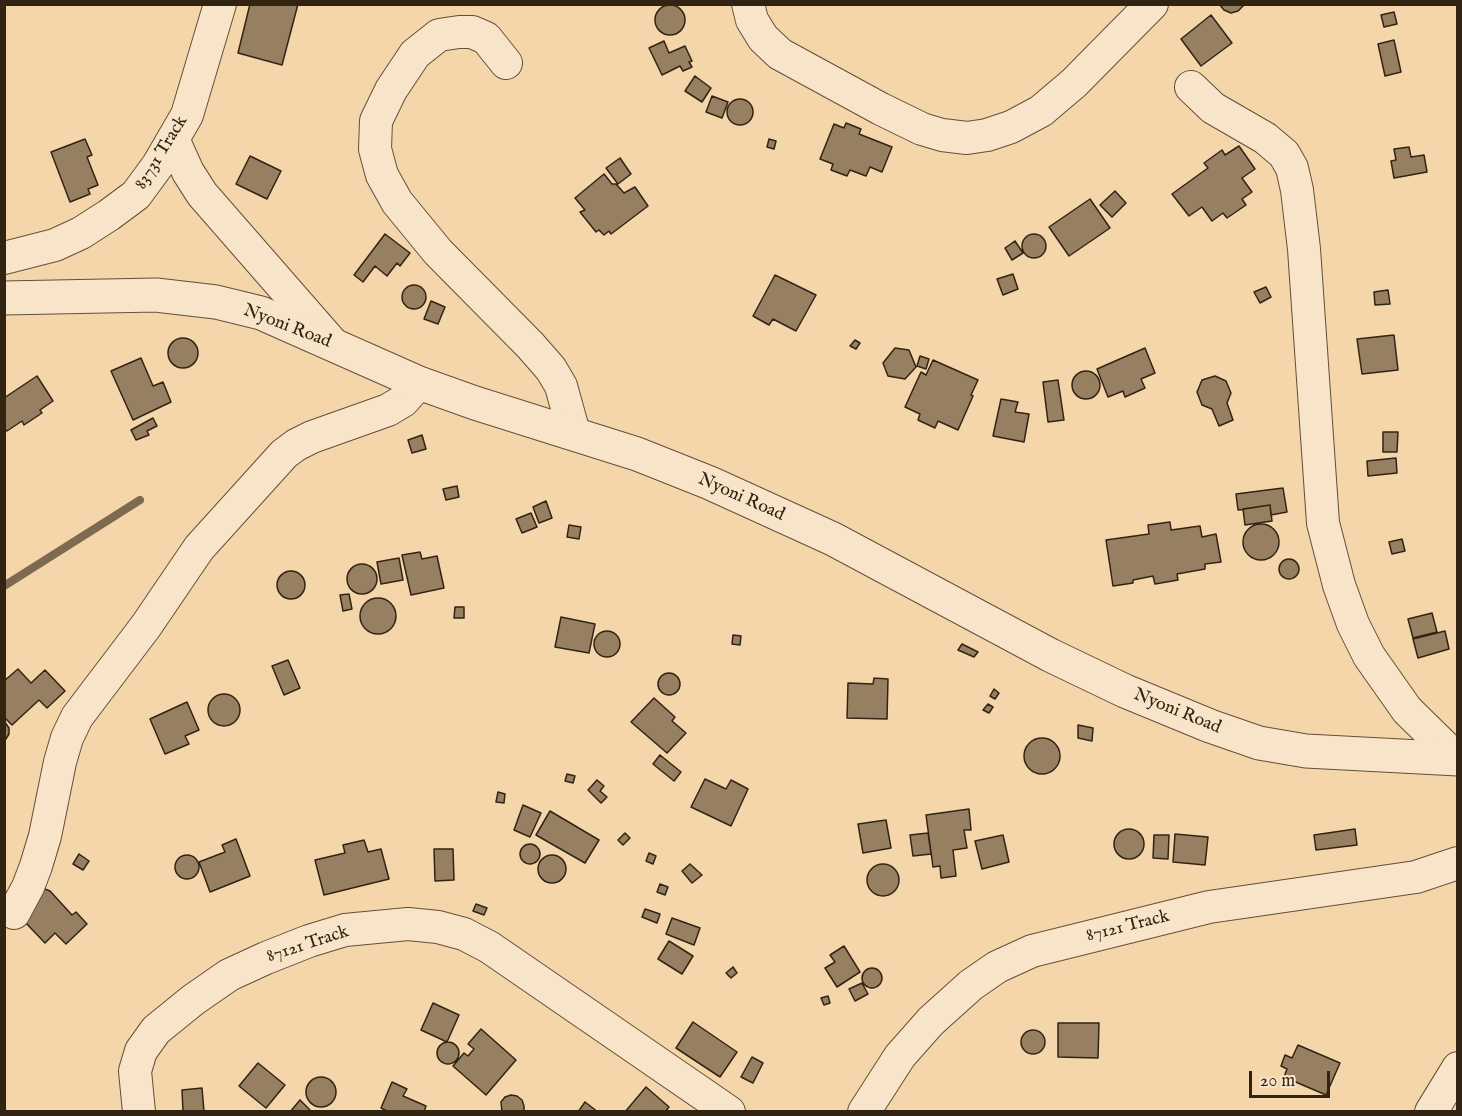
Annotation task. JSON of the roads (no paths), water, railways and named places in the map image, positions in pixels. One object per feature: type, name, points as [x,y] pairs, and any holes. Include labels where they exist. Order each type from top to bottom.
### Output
[{"type":"street","name":"83731 Track","points":[[4,258],[55,245],[81,233],[136,195],[174,141],[187,115],[220,4]]},
{"type":"street","points":[[748,4],[752,20],[763,38],[780,54],[881,110],[922,129],[942,135],[967,138],[987,135],[1011,127],[1041,111],[1074,83],[1152,4]]},
{"type":"street","points":[[506,63],[486,38],[472,32],[440,35],[415,54],[391,90],[376,121],[375,148],[382,176],[397,202],[438,252],[551,369],[561,386],[574,433]]},
{"type":"street","points":[[1191,87],[1213,108],[1265,138],[1284,154],[1292,168],[1304,249],[1323,523],[1339,585],[1353,624],[1369,656],[1407,710],[1457,759]]},
{"type":"street","points":[[174,141],[202,194],[332,343]]},
{"type":"street","name":"Nyoni Road","points":[[4,298],[156,295],[216,302],[261,313],[419,383],[476,404],[637,454],[710,483],[833,539],[1050,655],[1125,691],[1210,726],[1259,743],[1306,751],[1457,759]]},
{"type":"street","points":[[14,913],[36,866],[45,836],[60,762],[76,717],[146,626],[199,548],[284,454],[296,445],[319,434],[388,410],[403,400],[419,383]]},
{"type":"street","name":"87121 Track","points":[[864,1112],[900,1056],[931,1021],[970,985],[997,967],[1032,951],[1209,907],[1416,877],[1458,863]]},
{"type":"street","name":"87121 Track","points":[[139,1112],[135,1071],[141,1051],[156,1030],[193,1000],[229,975],[309,941],[345,930],[408,924],[438,927],[464,934],[489,947],[729,1112]]},
{"type":"street","points":[[1431,1112],[1458,1068]]},
{"type":"waterway","points":[[4,586],[140,500]]}]
